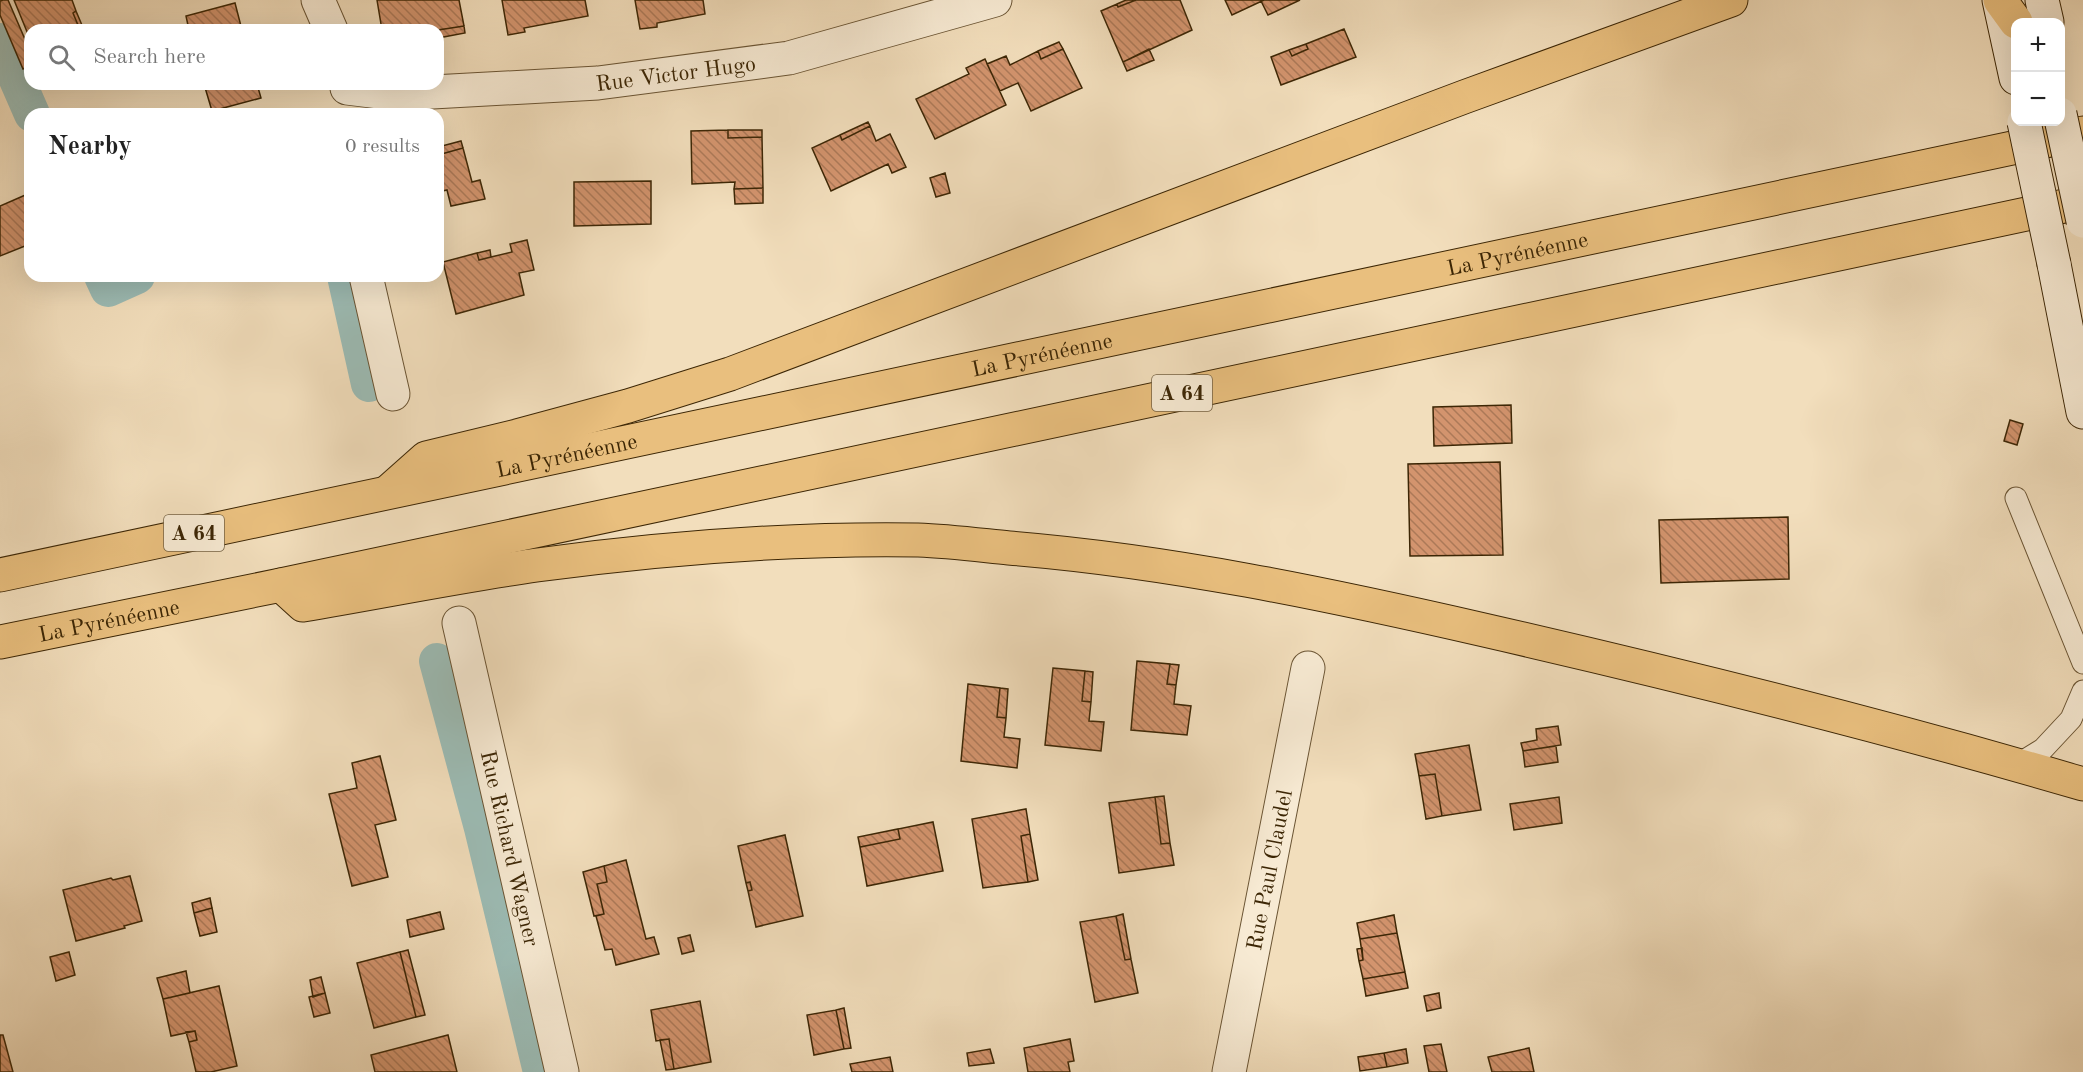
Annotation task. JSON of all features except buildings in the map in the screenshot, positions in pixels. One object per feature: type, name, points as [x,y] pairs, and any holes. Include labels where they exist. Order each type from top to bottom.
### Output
[{"type":"highway","points":[[388,492],[426,458],[628,406],[730,374],[1452,101],[1731,0]]},
{"type":"highway","points":[[1999,0],[2013,18]]},
{"type":"highway","name":"La Pyrénéenne","points":[[0,575],[2083,133]]},
{"type":"highway","name":"La Pyrénéenne","points":[[0,642],[281,585],[2083,202]]},
{"type":"highway","points":[[281,585],[303,605],[535,566],[669,550],[796,542],[921,540],[1074,553],[1342,598],[1583,653],[1709,684],[2083,784]]},
{"type":"street","points":[[318,0],[328,24]]},
{"type":"street","name":"Rue Victor Hugo","points":[[346,96],[598,83],[789,58],[995,0]]},
{"type":"street","points":[[1999,0],[2015,72]]},
{"type":"street","points":[[2043,0],[2046,18]]},
{"type":"street","points":[[2026,126],[2083,412]]},
{"type":"street","points":[[2063,126],[2083,221]]},
{"type":"street","points":[[367,282],[393,394]]},
{"type":"street","name":"Rue Richard Wagner","points":[[459,623],[562,1072]]},
{"type":"street","name":"Rue Paul Claudel","points":[[1229,1072],[1308,668]]},
{"type":"lane","points":[[2016,498],[2083,663]]},
{"type":"lane","points":[[2017,765],[2043,749],[2071,719],[2083,691]]},
{"type":"waterway","points":[[0,41],[29,108]]},
{"type":"waterway","points":[[105,282],[108,289],[124,282]]},
{"type":"waterway","points":[[346,282],[369,384]]},
{"type":"waterway","points":[[437,661],[482,828],[541,1072]]}]
